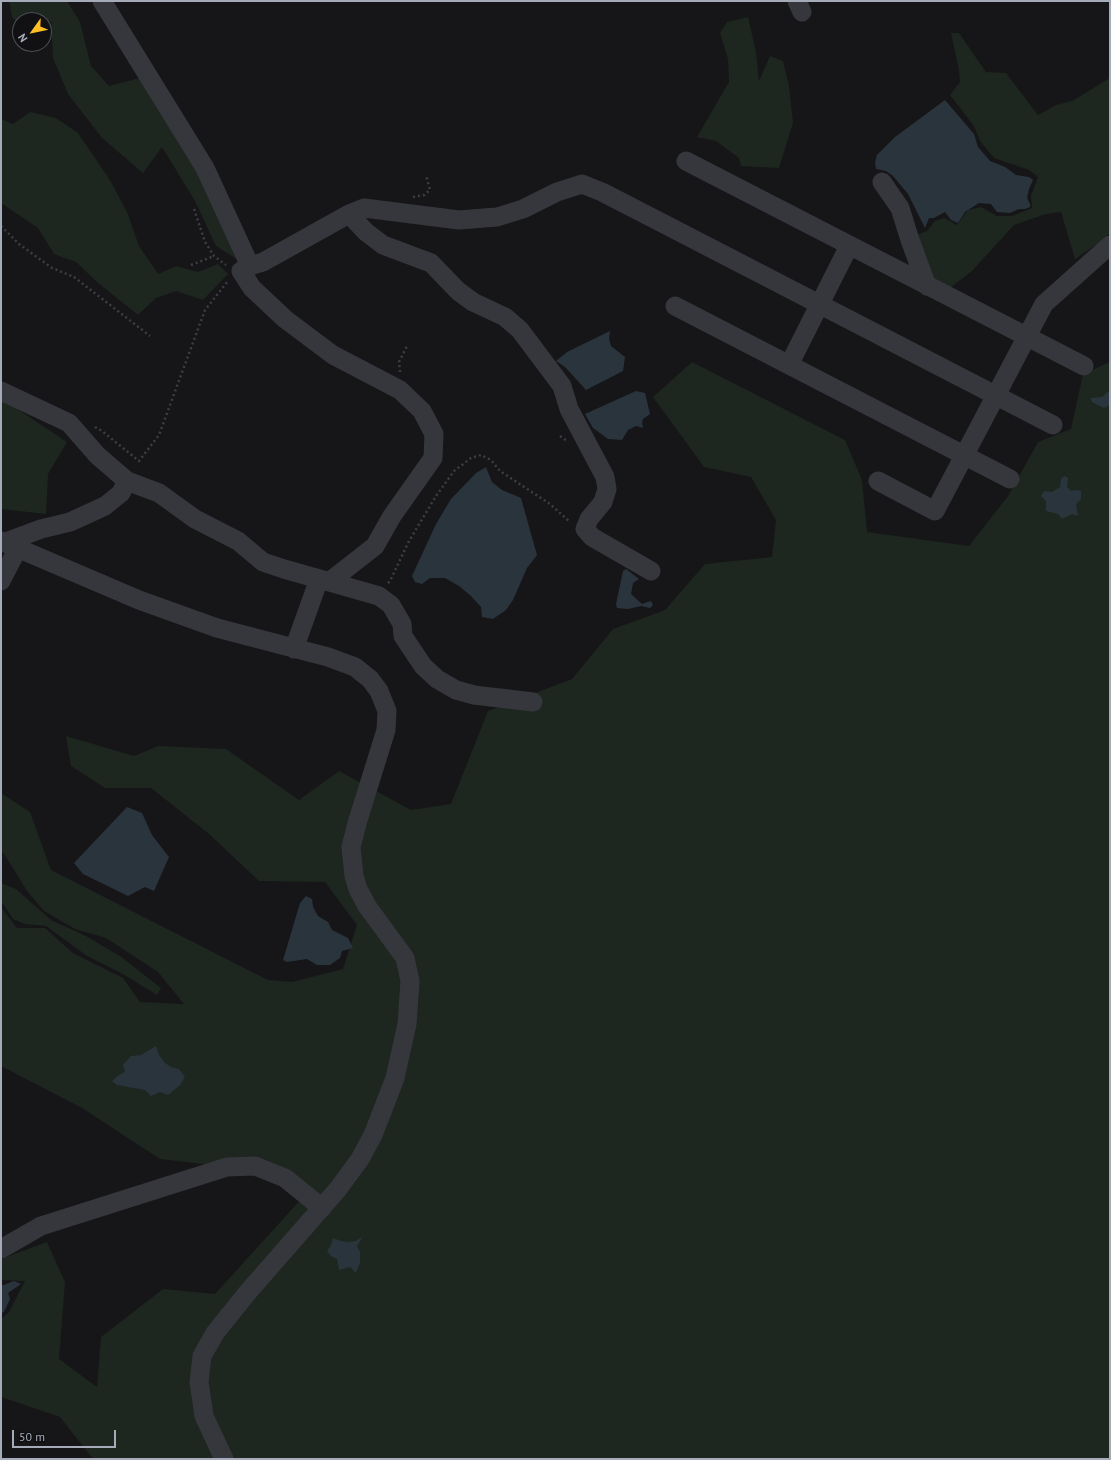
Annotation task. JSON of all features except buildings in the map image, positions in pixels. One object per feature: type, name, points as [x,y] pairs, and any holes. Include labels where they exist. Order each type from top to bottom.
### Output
[{"type":"street","points":[[102,1],[205,168],[243,270],[252,288],[285,319],[333,355],[400,390],[422,411],[434,434],[433,458],[392,516],[375,546],[324,581],[294,648]]},
{"type":"street","points":[[686,161],[1084,366]]},
{"type":"street","points":[[882,182],[900,208],[927,286]]},
{"type":"street","points":[[243,270],[263,262],[348,214],[364,208],[460,220],[497,217],[523,209],[557,192],[582,184],[609,196],[1053,425]]},
{"type":"street","points":[[348,214],[366,232],[383,245],[431,263],[458,291],[473,302],[505,317],[520,330],[562,386],[569,409],[605,477],[607,489],[603,502],[589,519],[585,529],[592,537],[651,571]]},
{"type":"street","points":[[878,481],[935,511],[1044,304],[1110,245]]},
{"type":"street","points":[[789,364],[849,246]]},
{"type":"street","points":[[675,306],[1010,479]]},
{"type":"street","points":[[1,391],[69,423],[97,455],[127,481],[159,493],[196,519],[238,541],[263,562],[379,596],[391,605],[402,624],[403,636],[423,666],[437,679],[456,690],[533,702]]},
{"type":"street","points":[[8,544],[41,529],[70,522],[104,506],[121,493],[127,481]]},
{"type":"street","points":[[1,581],[8,544]]},
{"type":"street","points":[[8,544],[139,600],[188,618],[217,628],[328,657],[355,667],[370,679],[379,691],[387,711],[386,730],[351,847],[354,876],[358,889],[367,906],[405,958],[410,981],[409,1005],[405,1031],[395,1078],[383,1113],[360,1159],[338,1190],[248,1292],[215,1333],[202,1356],[199,1382],[204,1416],[224,1459]]},
{"type":"street","points":[[1,1249],[41,1226],[227,1167],[255,1166],[285,1178],[322,1208]]},
{"type":"path","points":[[69,423],[82,422],[102,431],[139,461],[159,435],[205,310],[226,282],[243,270],[214,256],[205,242],[194,209]]},
{"type":"path","points":[[1,226],[19,244],[52,268],[74,277],[150,336]]},
{"type":"path","points":[[191,265],[214,256]]},
{"type":"path","points":[[400,390],[399,362],[407,346]]},
{"type":"path","points":[[368,593],[382,588],[390,581],[409,541],[436,496],[454,470],[471,458],[482,455],[491,460],[500,470],[550,504],[575,526],[585,529]]},
{"type":"shaded area","points":[[9,1],[67,1],[80,22],[91,66],[109,86],[140,78],[192,160],[240,261],[216,246],[195,201],[162,147],[143,173],[102,138],[68,94],[53,58],[52,12],[12,12],[12,17]]},
{"type":"shaded area","points":[[748,17],[756,52],[759,81],[770,56],[783,61],[789,86],[793,123],[779,168],[741,166],[739,158],[716,141],[697,137],[729,82],[728,59],[720,33],[727,22]]},
{"type":"shaded area","points":[[951,33],[959,33],[986,72],[1006,73],[1038,115],[1056,105],[1072,101],[1110,78],[1110,233],[1075,259],[1061,212],[1046,214],[1014,225],[972,271],[950,288],[930,276],[916,235],[927,231],[935,221],[944,218],[957,225],[968,210],[981,207],[997,216],[1012,216],[1032,208],[1031,196],[1038,177],[1029,170],[994,158],[980,141],[974,126],[950,95],[960,82]]},
{"type":"shaded area","points":[[945,100],[974,134],[978,147],[990,161],[1005,167],[1016,175],[1029,177],[1033,180],[1027,198],[1030,207],[1019,209],[1010,213],[997,212],[991,204],[979,203],[965,212],[958,223],[951,220],[945,212],[934,218],[929,218],[925,228],[908,194],[893,176],[886,171],[876,169],[875,162],[877,155],[895,137]]},
{"type":"shaded area","points":[[30,112],[56,118],[78,133],[110,180],[127,212],[139,246],[158,274],[176,266],[198,272],[218,264],[228,274],[203,300],[176,291],[156,298],[138,315],[98,283],[76,262],[54,254],[38,228],[1,203],[1,119],[13,124]]},
{"type":"shaded area","points":[[610,331],[609,339],[611,346],[625,357],[623,371],[586,390],[565,367],[556,361],[567,352]]},
{"type":"shaded area","points":[[692,362],[845,440],[862,480],[867,532],[969,546],[1008,496],[1038,442],[1071,429],[1083,374],[1110,362],[1110,1459],[93,1459],[60,1417],[1,1397],[1,1319],[9,1312],[25,1281],[1,1280],[1,1259],[47,1242],[65,1282],[59,1359],[97,1387],[101,1337],[163,1289],[215,1294],[304,1196],[272,1172],[160,1159],[82,1108],[1,1066],[1,907],[17,928],[45,928],[73,953],[123,978],[140,1002],[184,1004],[158,972],[106,938],[75,929],[44,911],[27,891],[1,849],[1,793],[30,812],[51,870],[268,980],[292,982],[343,969],[357,925],[325,882],[259,881],[209,834],[151,788],[105,788],[71,766],[66,736],[134,756],[158,746],[226,749],[299,800],[339,771],[411,810],[451,804],[488,711],[572,679],[613,629],[665,610],[705,564],[772,557],[776,520],[751,477],[704,467],[653,397]]},
{"type":"shaded area","points":[[1110,390],[1110,405],[1104,408],[1092,402],[1091,398],[1102,397]]},
{"type":"shaded area","points":[[636,391],[645,393],[650,414],[643,419],[643,428],[636,426],[628,430],[622,440],[608,439],[593,428],[585,414]]},
{"type":"shaded area","points":[[1,398],[67,442],[48,474],[46,514],[1,509]]},
{"type":"shaded area","points":[[486,467],[492,482],[502,490],[521,498],[537,555],[527,568],[513,600],[506,610],[493,619],[482,617],[481,607],[471,596],[459,586],[445,578],[430,578],[422,584],[415,582],[412,576],[436,524],[451,499],[476,473]]},
{"type":"shaded area","points":[[1064,476],[1068,478],[1067,487],[1071,491],[1081,491],[1081,499],[1076,504],[1078,516],[1072,514],[1062,519],[1058,514],[1046,511],[1046,501],[1041,496],[1044,491],[1052,492],[1060,487],[1061,479]]},
{"type":"shaded area","points":[[626,569],[639,579],[633,583],[631,594],[642,604],[651,601],[653,605],[650,608],[641,606],[628,609],[617,608],[616,604],[623,571]]},
{"type":"shaded area","points":[[127,807],[142,813],[152,835],[169,857],[154,891],[145,887],[128,896],[83,874],[74,863]]},
{"type":"shaded area","points":[[1,883],[16,889],[51,920],[86,936],[120,956],[161,988],[157,995],[121,973],[87,956],[46,926],[25,924],[13,919],[1,901]]},
{"type":"shaded area","points":[[306,896],[312,899],[313,907],[318,916],[328,922],[332,930],[348,938],[353,948],[342,951],[340,958],[330,965],[317,965],[307,959],[287,962],[283,960],[300,903]]},
{"type":"shaded area","points":[[156,1046],[159,1055],[165,1063],[171,1067],[179,1069],[185,1077],[180,1085],[168,1095],[160,1092],[151,1096],[145,1090],[117,1085],[112,1081],[125,1072],[123,1065],[131,1056],[141,1055]]},
{"type":"shaded area","points":[[363,1236],[357,1246],[360,1252],[360,1263],[356,1273],[350,1267],[339,1270],[337,1259],[331,1256],[327,1251],[333,1238],[348,1242],[356,1241]]},
{"type":"shaded area","points":[[14,1281],[21,1284],[8,1293],[10,1299],[4,1312],[1,1313],[1,1286]]}]
